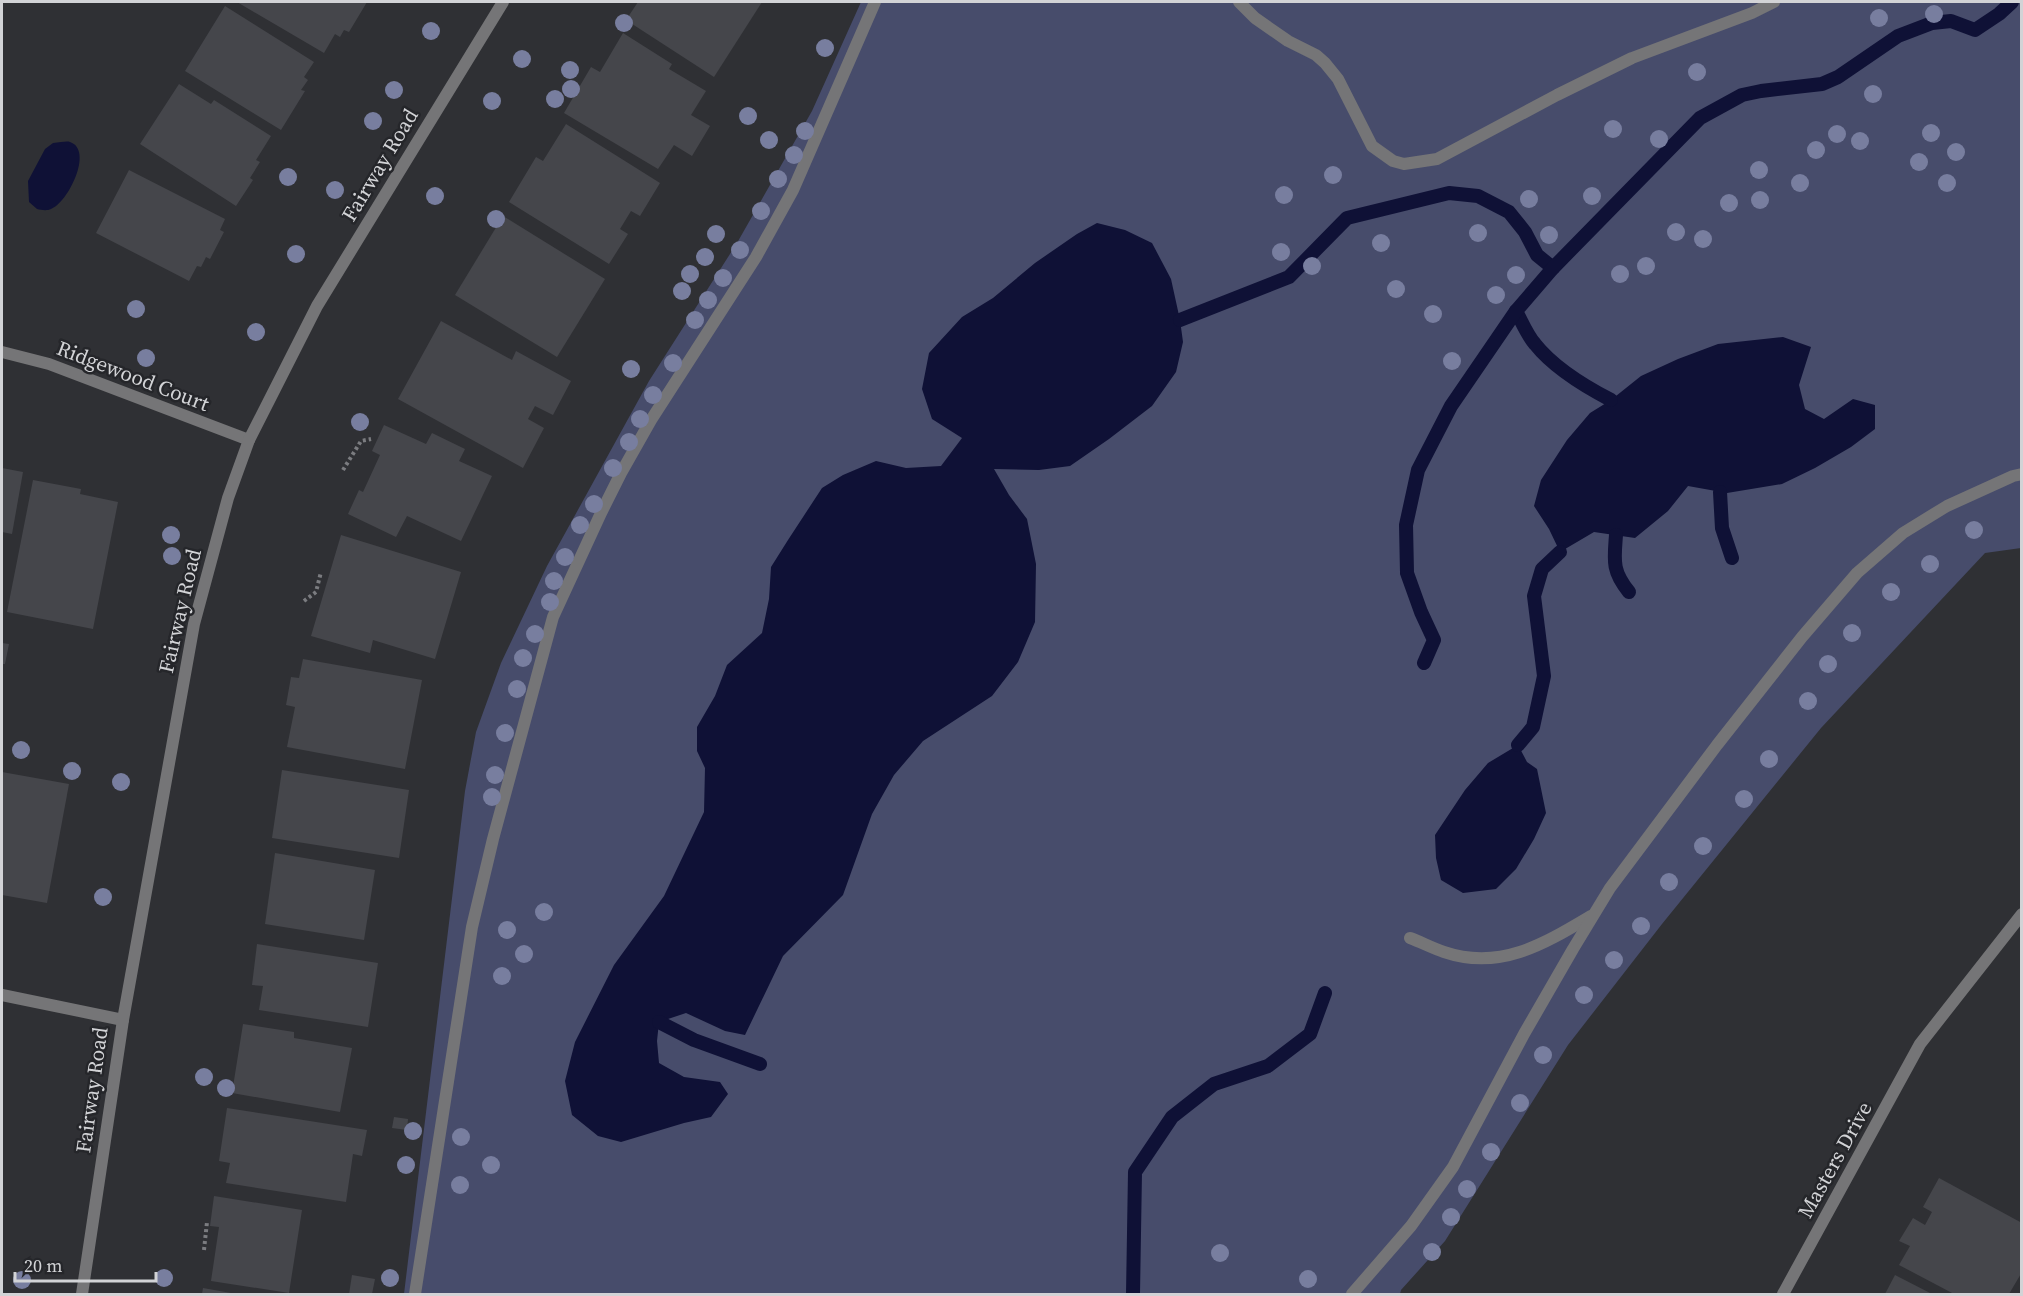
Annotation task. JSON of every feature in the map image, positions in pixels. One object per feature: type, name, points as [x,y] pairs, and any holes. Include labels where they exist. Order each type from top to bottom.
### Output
[{"type":"street","name":"Fairway Road","points":[[82,1294],[123,1020],[194,624],[228,498],[249,440],[317,306],[503,2]]},
{"type":"street","points":[[414,1294],[472,927],[493,838],[554,617],[601,513],[631,455],[756,256],[793,190],[875,2]]},
{"type":"street","points":[[1239,2],[1263,24],[1326,63],[1338,79],[1372,146],[1393,161],[1404,164],[1437,159],[1548,99],[1632,58],[1752,13],[1774,2]]},
{"type":"street","name":"Ridgewood Court","points":[[2,352],[49,364],[249,440]]},
{"type":"street","points":[[1352,1294],[1412,1226],[1453,1167],[1524,1034],[1611,888],[1717,745],[1802,637],[1857,573],[1903,533],[1947,506],[2022,474]]},
{"type":"street","points":[[1410,938],[1445,952],[1476,958],[1505,956],[1526,951],[1547,942],[1594,914]]},
{"type":"street","name":"Masters Drive","points":[[1783,1294],[1920,1044],[2022,914]]},
{"type":"street","points":[[2,995],[123,1020]]},
{"type":"path","points":[[343,470],[361,441],[371,440]]},
{"type":"path","points":[[304,601],[316,592],[321,572]]},
{"type":"path","points":[[204,1250],[207,1222]]},
{"type":"shaded area","points":[[861,2],[2021,2],[2021,548],[1985,553],[1821,728],[1662,924],[1568,1045],[1445,1241],[1401,1290],[1400,1294],[404,1294],[465,791],[476,732],[501,663],[547,566],[649,381],[737,243],[812,111]]},
{"type":"shaded area","points":[[70,142],[77,147],[80,155],[76,176],[58,205],[48,210],[37,209],[29,202],[28,181],[45,149],[53,143]]},
{"type":"shaded area","points":[[1097,223],[1125,230],[1152,243],[1171,279],[1183,342],[1176,372],[1152,406],[1070,466],[1039,470],[994,469],[1009,495],[1027,519],[1036,564],[1035,622],[1018,662],[992,696],[923,741],[894,775],[872,814],[843,895],[783,956],[745,1035],[725,1031],[686,1013],[659,1022],[657,1041],[659,1063],[684,1077],[720,1082],[728,1094],[711,1117],[621,1142],[598,1136],[572,1115],[565,1081],[575,1042],[614,965],[664,896],[704,812],[705,768],[697,751],[697,727],[715,696],[727,665],[762,633],[769,599],[771,567],[822,488],[843,475],[876,461],[906,468],[941,466],[962,438],[932,419],[922,389],[929,353],[962,317],[993,298],[1035,263]]},
{"type":"shaded area","points":[[1783,337],[1811,347],[1799,385],[1805,409],[1824,419],[1853,399],[1875,405],[1875,429],[1851,447],[1782,484],[1727,493],[1688,486],[1668,511],[1635,538],[1594,532],[1560,552],[1534,506],[1541,480],[1567,440],[1590,413],[1611,400],[1641,376],[1678,359],[1718,344]]},
{"type":"shaded area","points":[[1518,745],[1527,762],[1537,769],[1546,813],[1516,869],[1496,889],[1463,893],[1441,880],[1436,858],[1435,835],[1465,790],[1488,763]]},
{"type":"building","points":[[237,2],[367,2],[349,32],[344,30],[340,37],[335,34],[324,53]]},
{"type":"building","points":[[638,2],[762,2],[714,77],[626,20]]},
{"type":"building","points":[[225,6],[314,62],[304,77],[308,80],[301,90],[305,91],[281,130],[185,71]]},
{"type":"building","points":[[623,33],[672,64],[669,69],[706,91],[691,115],[710,126],[692,156],[674,145],[658,169],[564,113],[591,67],[600,72]]},
{"type":"building","points":[[179,84],[211,104],[214,100],[271,136],[256,160],[260,162],[250,178],[253,180],[236,206],[140,144]]},
{"type":"building","points":[[566,124],[660,183],[640,216],[631,211],[620,229],[628,234],[609,264],[509,202],[536,157],[543,161]]},
{"type":"building","points":[[129,170],[225,219],[220,230],[224,232],[210,259],[206,257],[201,267],[197,266],[189,281],[96,233]]},
{"type":"building","points":[[503,216],[605,279],[557,357],[455,295]]},
{"type":"building","points":[[441,321],[512,360],[516,351],[571,381],[553,415],[535,406],[528,419],[544,428],[523,468],[398,399]]},
{"type":"building","points":[[384,425],[426,444],[432,433],[465,449],[459,461],[492,476],[461,541],[407,516],[396,537],[348,514],[359,490],[363,492],[380,455],[372,451]]},
{"type":"building","points":[[2,468],[23,472],[12,534],[2,532]]},
{"type":"building","points":[[33,480],[81,489],[80,494],[118,502],[93,629],[7,612]]},
{"type":"building","points":[[341,535],[461,572],[435,659],[373,640],[370,653],[311,636]]},
{"type":"building","points":[[2,643],[9,644],[5,664],[2,664]]},
{"type":"building","points":[[303,659],[422,680],[405,769],[287,747],[295,707],[286,705],[291,677],[299,678]]},
{"type":"building","points":[[282,770],[409,790],[399,858],[272,838]]},
{"type":"building","points":[[2,772],[69,784],[47,903],[2,895]]},
{"type":"building","points":[[275,853],[375,870],[364,940],[265,924]]},
{"type":"building","points":[[257,944],[378,963],[368,1027],[259,1010],[263,986],[252,985]]},
{"type":"building","points":[[243,1024],[294,1032],[294,1038],[352,1048],[340,1112],[232,1093]]},
{"type":"building","points":[[227,1108],[367,1130],[362,1156],[353,1154],[346,1202],[226,1183],[230,1163],[219,1161]]},
{"type":"building","points":[[394,1117],[408,1119],[407,1130],[392,1128]]},
{"type":"building","points":[[1939,1178],[2022,1223],[2022,1272],[2009,1294],[1954,1294],[1899,1265],[1910,1246],[1899,1241],[1913,1218],[1925,1225],[1932,1212],[1923,1207]]},
{"type":"building","points":[[214,1196],[302,1210],[289,1293],[211,1281],[219,1227],[210,1226]]},
{"type":"building","points":[[352,1275],[375,1279],[372,1294],[349,1294]]},
{"type":"building","points":[[1895,1275],[1932,1294],[1885,1294]]},
{"type":"building","points":[[203,1288],[231,1293],[231,1294],[202,1294]]},
{"type":"waterway","points":[[1424,663],[1434,640],[1407,573],[1406,525],[1418,470],[1451,406],[1516,311],[1553,268],[1700,118],[1742,95],[1822,84],[1838,77],[1898,36],[1932,23],[1951,21],[1975,30],[2012,2]]},
{"type":"waterway","points":[[1180,320],[1289,277],[1347,218],[1449,193],[1478,196],[1509,212],[1525,232],[1537,255],[1553,268]]},
{"type":"waterway","points":[[1516,311],[1527,333],[1551,361],[1560,369],[1611,400]]},
{"type":"waterway","points":[[1720,492],[1722,528],[1732,558]]},
{"type":"waterway","points":[[1616,535],[1615,565],[1629,592]]},
{"type":"waterway","points":[[1518,745],[1533,727],[1544,676],[1534,596],[1542,569],[1560,552]]},
{"type":"waterway","points":[[1133,1294],[1135,1172],[1172,1117],[1214,1084],[1268,1066],[1310,1034],[1325,993]]},
{"type":"waterway","points":[[659,1022],[694,1040],[760,1064]]}]
